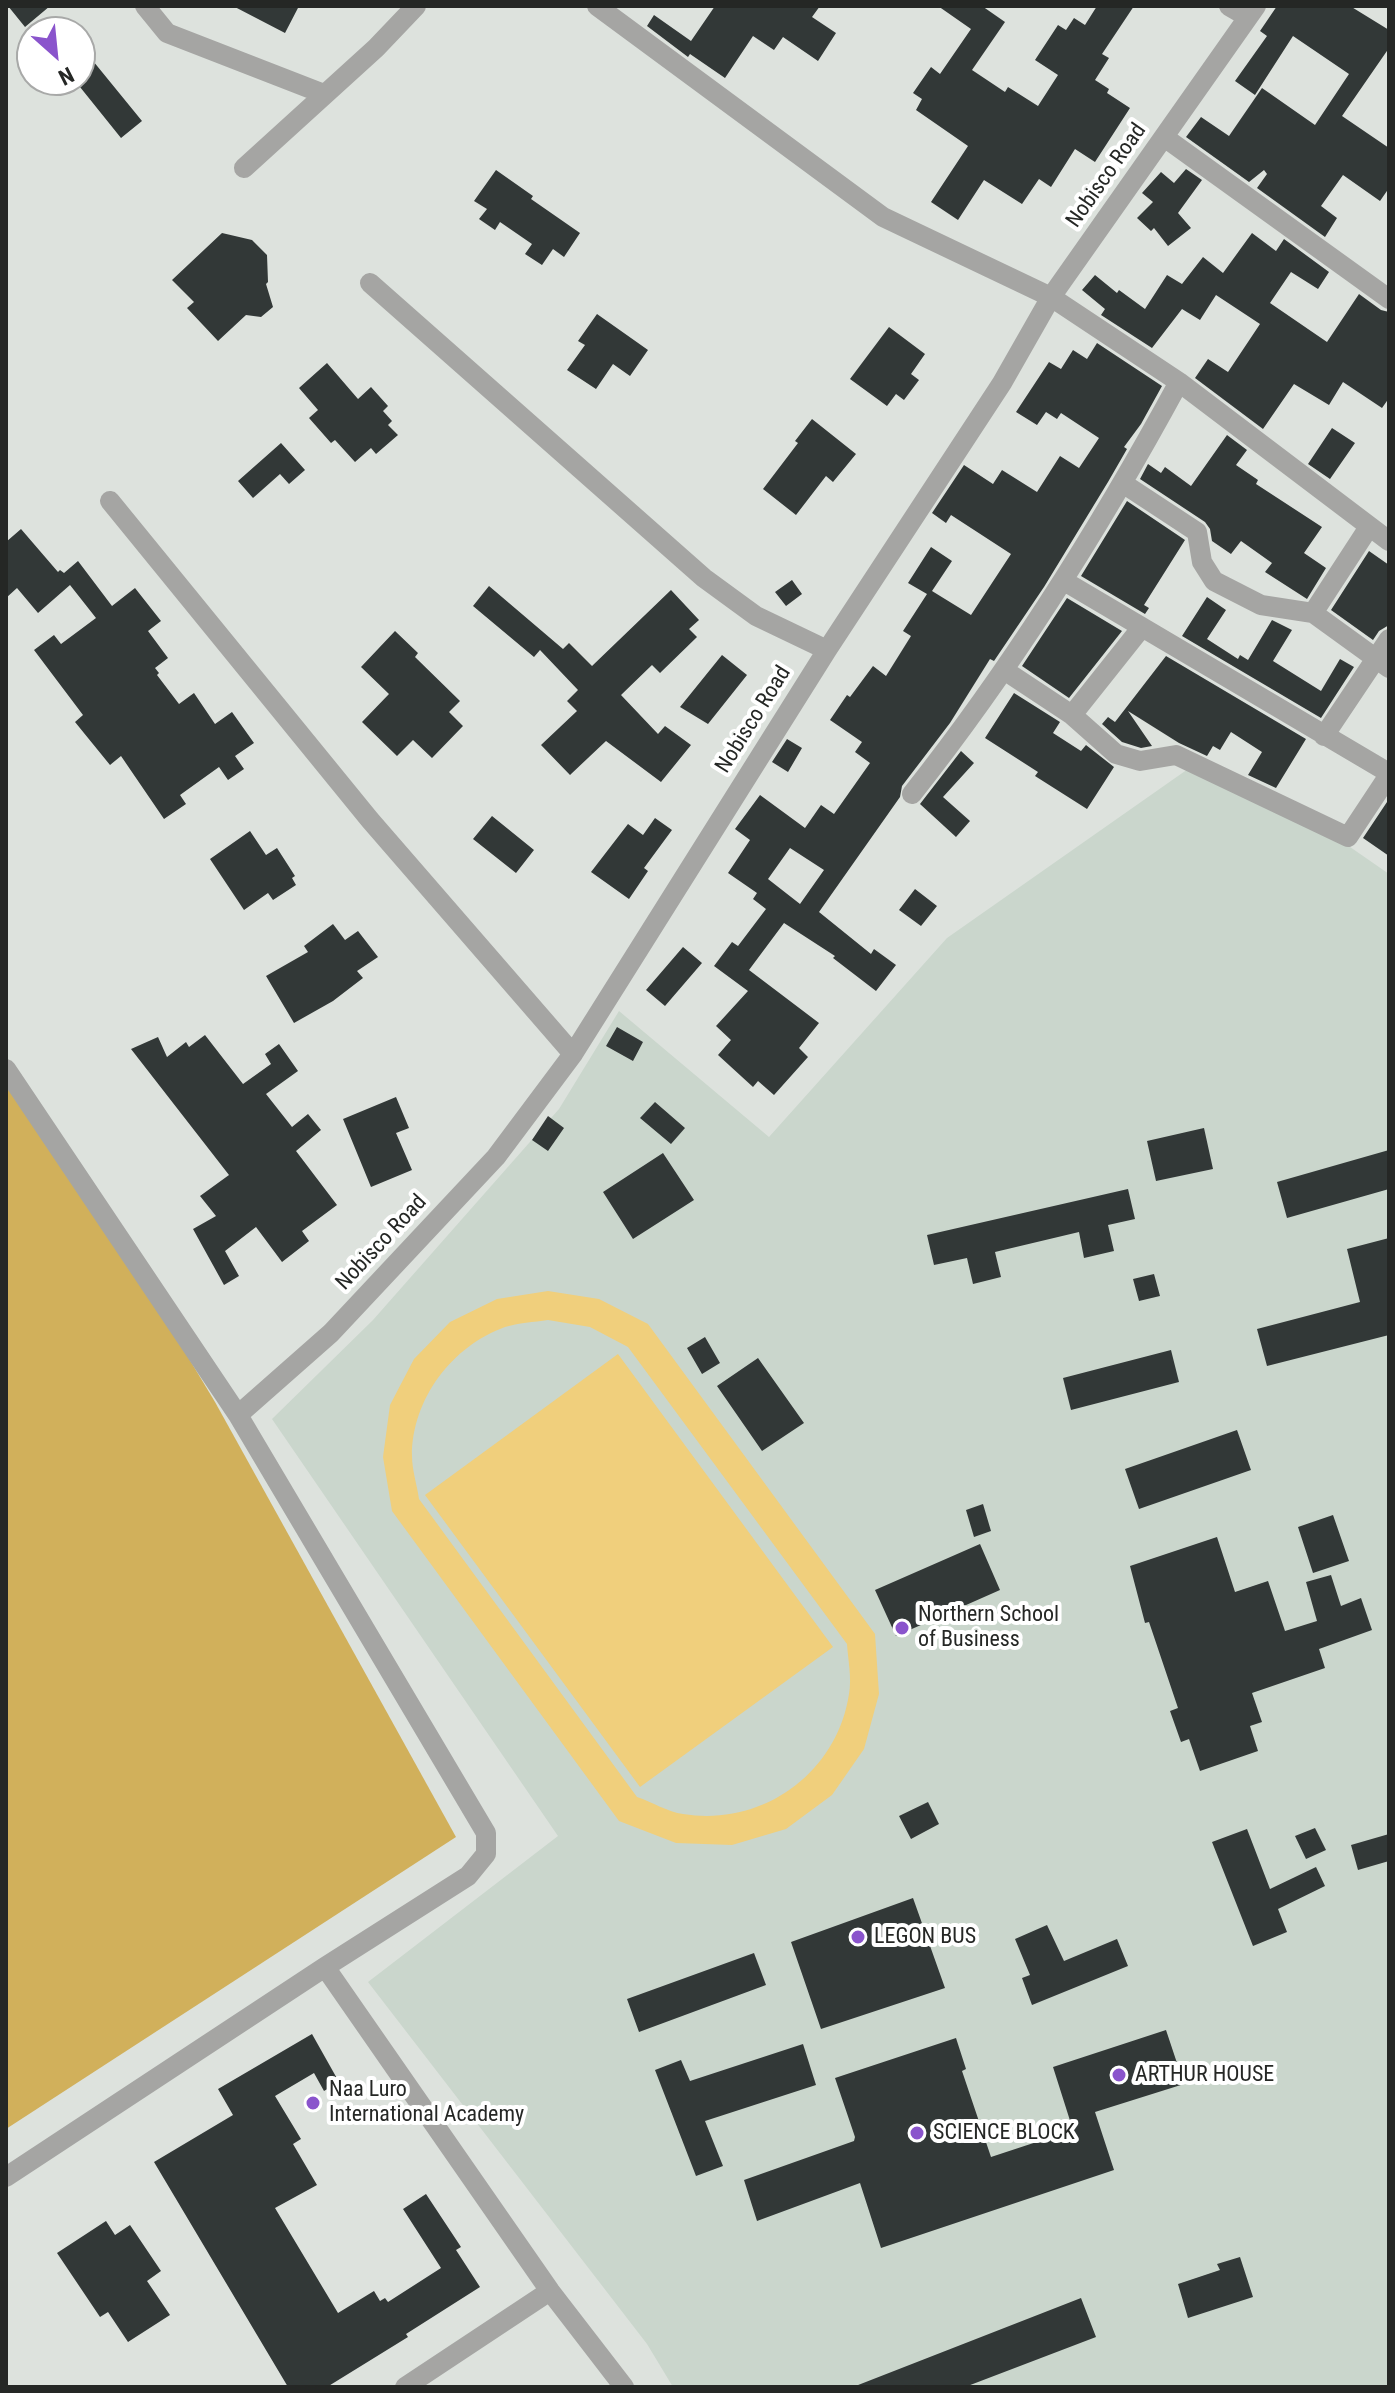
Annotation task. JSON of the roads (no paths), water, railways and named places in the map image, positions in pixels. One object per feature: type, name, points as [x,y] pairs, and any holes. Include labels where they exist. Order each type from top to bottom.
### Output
[{"type":"street","points":[[145,6],[167,33],[324,94]]},
{"type":"street","points":[[244,168],[376,48],[416,6]]},
{"type":"street","points":[[597,6],[883,217],[1051,297],[1179,382],[1389,541]]},
{"type":"street","points":[[1229,6],[1252,12]]},
{"type":"street","name":"Nobisco Road","points":[[238,1415],[331,1333],[496,1157],[573,1054],[827,650],[1002,383],[1051,297],[1252,12]]},
{"type":"street","points":[[1164,137],[1389,299]]},
{"type":"street","points":[[370,283],[704,578],[756,616],[827,650]]},
{"type":"street","points":[[912,794],[960,735],[1064,581],[1124,484],[1179,382]]},
{"type":"street","points":[[1124,484],[1197,532],[1202,562],[1214,581],[1261,605],[1313,613],[1382,664]]},
{"type":"street","points":[[110,501],[370,820],[573,1054]]},
{"type":"street","points":[[1313,613],[1369,527]]},
{"type":"street","points":[[1004,670],[1072,715],[1116,754],[1140,761],[1176,755],[1348,837],[1389,774],[1064,581]]},
{"type":"street","points":[[1072,715],[1142,627]]},
{"type":"street","points":[[1324,736],[1382,664],[1389,639]]},
{"type":"street","points":[[6,1069],[238,1415],[486,1833],[486,1854],[468,1876],[6,2177]]},
{"type":"street","points":[[325,1967],[550,2291],[624,2387]]},
{"type":"street","points":[[405,2387],[550,2291]]},
{"type":"place","name":"Northern School of Business","points":[[902,1628]]},
{"type":"place","name":"LEGON BUS","points":[[858,1937]]},
{"type":"place","name":"ARTHUR HOUSE","points":[[1119,2075]]},
{"type":"place","name":"Naa Luro International Academy","points":[[313,2103]]},
{"type":"place","name":"SCIENCE BLOCK","points":[[917,2133]]}]
